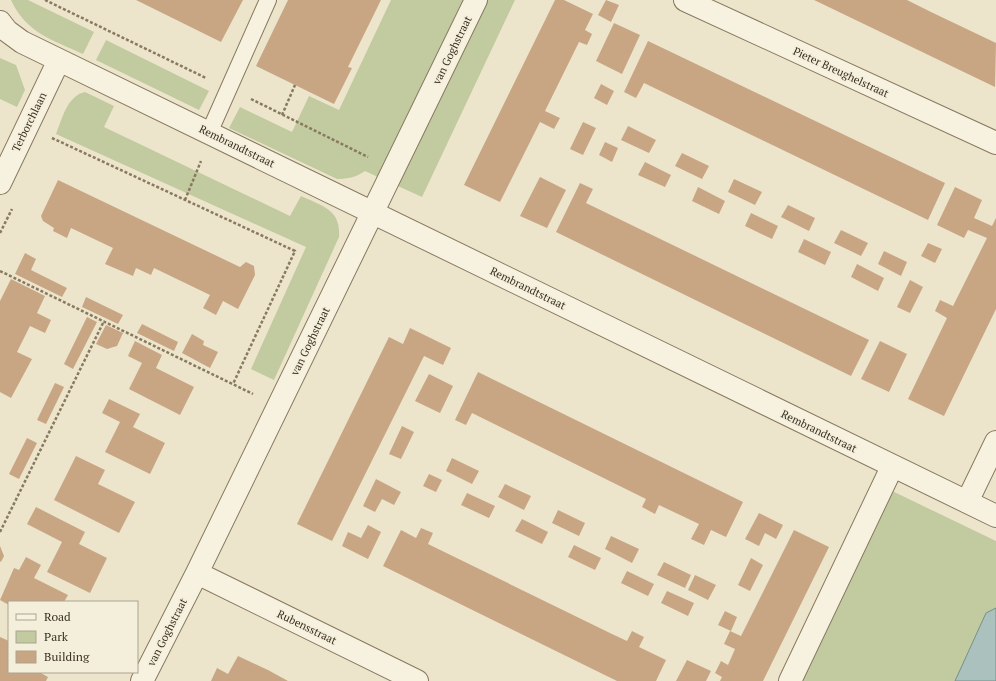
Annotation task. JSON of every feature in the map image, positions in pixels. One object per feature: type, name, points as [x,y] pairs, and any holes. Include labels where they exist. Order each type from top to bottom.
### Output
[{"type":"street","name":"van Goghstraat","points":[[142,681],[197,573],[476,0]]},
{"type":"street","name":"Pieter Breughelstraat","points":[[685,0],[996,143]]},
{"type":"street","name":"Rembrandtstraat","points":[[0,22],[7,31],[22,42],[892,467],[996,516]]},
{"type":"street","name":"Terborchlaan","points":[[0,183],[59,60]]},
{"type":"street","points":[[967,502],[996,442]]},
{"type":"street","points":[[790,681],[892,467]]},
{"type":"street","name":"Rubensstraat","points":[[197,573],[417,681]]},
{"type":"lane","points":[[209,133],[268,0]]},
{"type":"path","points":[[282,115],[295,85]]},
{"type":"path","points":[[28,123],[33,129],[295,251],[233,384]]},
{"type":"path","points":[[185,200],[209,144],[209,133]]},
{"type":"path","points":[[0,271],[278,406]]},
{"type":"path","points":[[0,532],[104,321]]},
{"type":"green space","points":[[11,0],[28,0],[94,32],[83,54],[41,34],[32,28],[17,11]]},
{"type":"green space","points":[[391,0],[515,0],[422,197],[365,171],[359,175],[345,179],[337,179],[229,128],[240,107],[292,132],[309,96],[339,110]]},
{"type":"green space","points":[[106,40],[209,91],[199,110],[96,60]]},
{"type":"green space","points":[[0,58],[16,65],[25,90],[17,107],[0,99]]},
{"type":"green space","points":[[85,92],[114,106],[104,127],[290,216],[301,196],[329,210],[337,220],[339,237],[274,380],[251,369],[306,247],[56,134],[69,103],[79,94]]},
{"type":"green space","points":[[888,489],[996,541],[996,608],[986,613],[955,681],[797,681]]},
{"type":"water","points":[[996,608],[996,681],[955,681],[986,613]]},
{"type":"building","points":[[136,0],[243,0],[221,42]]},
{"type":"building","points":[[288,0],[381,0],[348,67],[352,68],[334,104],[256,66]]},
{"type":"building","points":[[555,0],[564,0],[593,14],[585,30],[592,34],[587,45],[579,42],[545,111],[560,118],[554,129],[540,122],[500,202],[464,185]]},
{"type":"building","points":[[606,0],[619,5],[611,22],[598,15]]},
{"type":"building","points":[[814,0],[907,0],[996,43],[995,87]]},
{"type":"building","points":[[614,23],[640,35],[622,74],[596,61]]},
{"type":"building","points":[[648,41],[945,183],[928,220],[644,83],[636,98],[624,92]]},
{"type":"building","points":[[601,84],[614,91],[607,105],[594,98]]},
{"type":"building","points":[[583,122],[596,128],[583,155],[570,149]]},
{"type":"building","points":[[628,126],[656,140],[649,153],[621,140]]},
{"type":"building","points":[[605,142],[618,148],[612,162],[599,155]]},
{"type":"building","points":[[682,153],[709,166],[702,179],[675,166]]},
{"type":"building","points":[[645,162],[671,175],[665,187],[638,175]]},
{"type":"building","points":[[540,177],[566,190],[547,228],[520,216]]},
{"type":"building","points":[[734,179],[762,192],[755,205],[728,192]]},
{"type":"building","points":[[58,180],[240,267],[246,262],[254,266],[255,275],[238,309],[223,301],[216,315],[203,308],[210,295],[154,268],[151,275],[136,268],[133,276],[105,264],[113,248],[71,228],[67,238],[53,231],[54,228],[43,221],[41,216]]},
{"type":"building","points":[[580,183],[593,189],[586,203],[869,340],[851,376],[556,232]]},
{"type":"building","points":[[698,187],[725,201],[719,214],[692,201]]},
{"type":"building","points":[[955,187],[982,200],[974,218],[992,226],[996,218],[996,309],[944,416],[908,399],[947,318],[935,311],[940,300],[953,306],[987,238],[968,230],[964,238],[937,225]]},
{"type":"building","points":[[788,205],[815,218],[809,231],[781,217]]},
{"type":"building","points":[[751,213],[778,226],[772,239],[745,226]]},
{"type":"building","points":[[841,230],[868,243],[861,256],[834,243]]},
{"type":"building","points":[[804,239],[831,252],[825,265],[798,252]]},
{"type":"building","points":[[928,243],[942,249],[935,263],[921,256]]},
{"type":"building","points":[[884,251],[907,262],[901,276],[878,264]]},
{"type":"building","points":[[25,253],[36,259],[31,270],[67,288],[62,297],[15,274]]},
{"type":"building","points":[[857,264],[884,278],[878,291],[851,277]]},
{"type":"building","points":[[11,279],[45,296],[37,313],[51,320],[45,333],[30,326],[17,352],[32,359],[11,398],[0,392],[0,301]]},
{"type":"building","points":[[910,280],[923,287],[910,313],[897,307]]},
{"type":"building","points":[[86,297],[123,315],[118,324],[82,307]]},
{"type":"building","points":[[87,317],[97,322],[73,369],[64,364]]},
{"type":"building","points":[[142,324],[178,342],[174,351],[137,333]]},
{"type":"building","points":[[106,325],[123,333],[117,346],[107,349],[96,344]]},
{"type":"building","points":[[410,328],[451,348],[443,365],[424,356],[332,541],[297,524],[389,337],[403,344]]},
{"type":"building","points":[[192,334],[204,341],[203,345],[218,352],[210,368],[182,353]]},
{"type":"building","points":[[135,341],[162,355],[156,368],[194,387],[180,415],[129,389],[142,363],[128,356]]},
{"type":"building","points":[[880,341],[907,354],[889,392],[861,379]]},
{"type":"building","points":[[478,372],[743,502],[726,537],[711,530],[704,545],[691,539],[699,524],[659,505],[655,514],[642,507],[646,499],[472,413],[466,425],[455,420]]},
{"type":"building","points":[[429,374],[453,386],[440,413],[415,401]]},
{"type":"building","points":[[55,383],[64,387],[46,424],[37,420]]},
{"type":"building","points":[[109,399],[140,414],[133,427],[165,443],[150,474],[105,452],[120,422],[102,413]]},
{"type":"building","points":[[402,426],[414,432],[401,459],[389,454]]},
{"type":"building","points":[[27,438],[37,443],[19,479],[9,474]]},
{"type":"building","points":[[76,456],[105,470],[98,484],[135,502],[119,533],[54,500]]},
{"type":"building","points":[[452,458],[479,471],[472,484],[446,471]]},
{"type":"building","points":[[429,474],[442,480],[436,492],[423,486]]},
{"type":"building","points":[[376,479],[401,492],[394,505],[382,499],[375,512],[363,506]]},
{"type":"building","points":[[505,484],[531,496],[524,510],[498,497]]},
{"type":"building","points":[[467,493],[495,506],[489,518],[461,505]]},
{"type":"building","points":[[36,507],[85,532],[79,544],[107,558],[90,593],[47,572],[62,542],[27,524]]},
{"type":"building","points":[[558,510],[585,523],[579,536],[552,523]]},
{"type":"building","points":[[759,513],[783,525],[776,539],[765,533],[759,546],[745,539]]},
{"type":"building","points":[[522,519],[548,532],[542,544],[515,531]]},
{"type":"building","points":[[368,525],[381,532],[368,559],[342,546],[348,532],[361,538]]},
{"type":"building","points":[[421,528],[433,533],[428,544],[612,634],[627,641],[632,631],[644,637],[639,647],[666,660],[656,681],[617,681],[383,566],[401,530],[416,538]]},
{"type":"building","points":[[794,530],[829,547],[763,681],[720,681],[722,677],[715,673],[721,661],[728,665],[735,649],[724,644],[730,631],[741,636]]},
{"type":"building","points":[[611,536],[639,549],[632,563],[605,549]]},
{"type":"building","points":[[574,545],[601,558],[595,570],[568,557]]},
{"type":"building","points":[[0,546],[4,556],[1,562],[0,561]]},
{"type":"building","points":[[26,557],[41,565],[34,578],[68,595],[65,601],[8,601],[8,604],[0,600],[14,568],[19,570]]},
{"type":"building","points":[[751,558],[763,565],[750,591],[738,585]]},
{"type":"building","points":[[664,562],[691,575],[685,588],[657,575]]},
{"type":"building","points":[[627,571],[654,584],[648,596],[621,583]]},
{"type":"building","points":[[695,575],[716,585],[708,600],[688,590]]},
{"type":"building","points":[[667,591],[694,603],[688,616],[661,603]]},
{"type":"building","points":[[725,611],[737,617],[731,631],[718,625]]},
{"type":"building","points":[[0,637],[8,641],[8,673],[41,673],[48,677],[46,681],[0,681]]},
{"type":"building","points":[[238,656],[288,681],[211,681],[217,668],[228,674]]},
{"type":"building","points":[[687,660],[711,671],[706,681],[676,681]]}]
